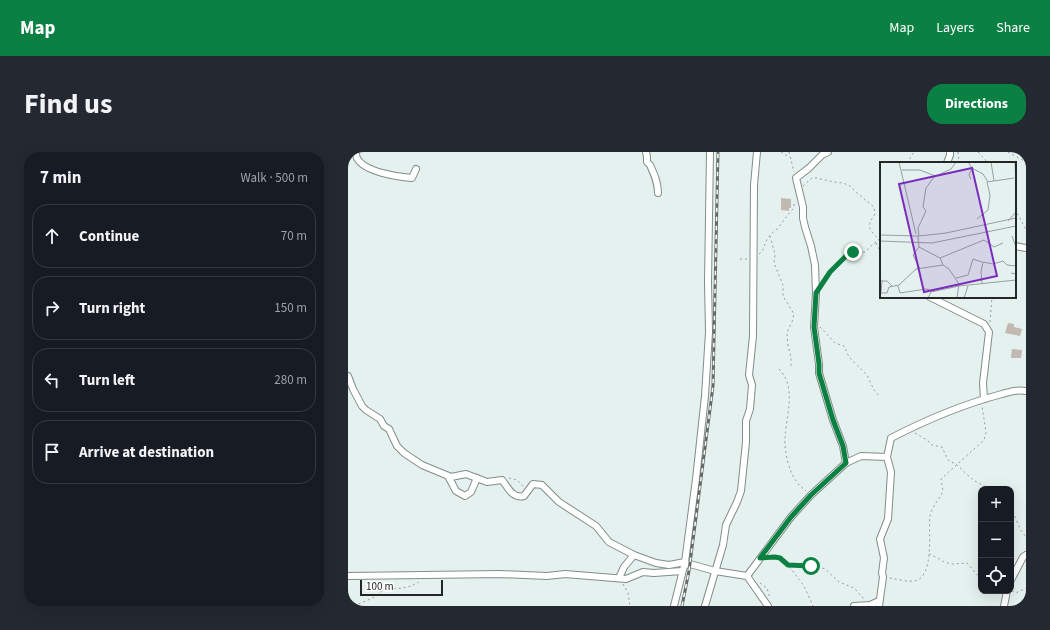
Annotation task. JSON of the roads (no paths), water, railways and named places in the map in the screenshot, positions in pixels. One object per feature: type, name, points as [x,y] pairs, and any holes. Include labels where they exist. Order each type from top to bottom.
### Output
[{"type":"street","points":[[356,152],[357,158],[366,166],[390,176],[412,178],[416,169]]},
{"type":"street","points":[[646,152],[647,162],[650,164],[658,182],[658,192]]},
{"type":"street","points":[[674,606],[684,566],[696,479],[705,396],[709,332],[708,282],[710,152]]},
{"type":"street","points":[[705,606],[723,544],[726,525],[738,502],[741,491],[746,442],[746,421],[750,409],[752,385],[749,375],[753,336],[754,185],[757,152]]},
{"type":"street","points":[[828,152],[822,155],[796,178],[803,207],[803,218],[815,265],[816,293],[814,327],[819,373],[833,420],[843,446],[846,463]]},
{"type":"street","points":[[947,162],[950,152]]},
{"type":"street","points":[[1016,246],[1026,248]]},
{"type":"street","points":[[932,298],[984,324],[988,332],[983,383],[983,400]]},
{"type":"street","points":[[348,376],[349,384],[362,406],[380,419],[384,426],[389,429],[397,446],[404,454],[422,465],[453,477],[466,474],[487,482],[502,480],[512,493],[518,497],[524,496],[529,487],[533,484],[542,485],[559,502],[596,526],[609,542],[634,556],[656,563],[684,566]]},
{"type":"street","points":[[854,606],[879,604],[884,558],[880,539],[888,519],[891,472],[887,456],[891,438],[983,400],[1016,390],[1026,391]]},
{"type":"street","points":[[747,576],[791,517],[811,495],[846,463],[861,456],[887,456]]},
{"type":"street","points":[[448,476],[456,491],[465,496],[471,492],[477,478]]},
{"type":"street","points":[[1014,574],[1023,557],[1026,555]]},
{"type":"street","points":[[619,578],[624,567],[634,556]]},
{"type":"street","points":[[348,576],[500,574],[547,576],[565,574],[628,578],[644,572],[657,573],[690,564],[715,571],[747,576],[768,606]]},
{"type":"street","points":[[1004,606],[1006,594]]},
{"type":"railway","points":[[682,606],[689,571],[713,386],[718,152]]}]
